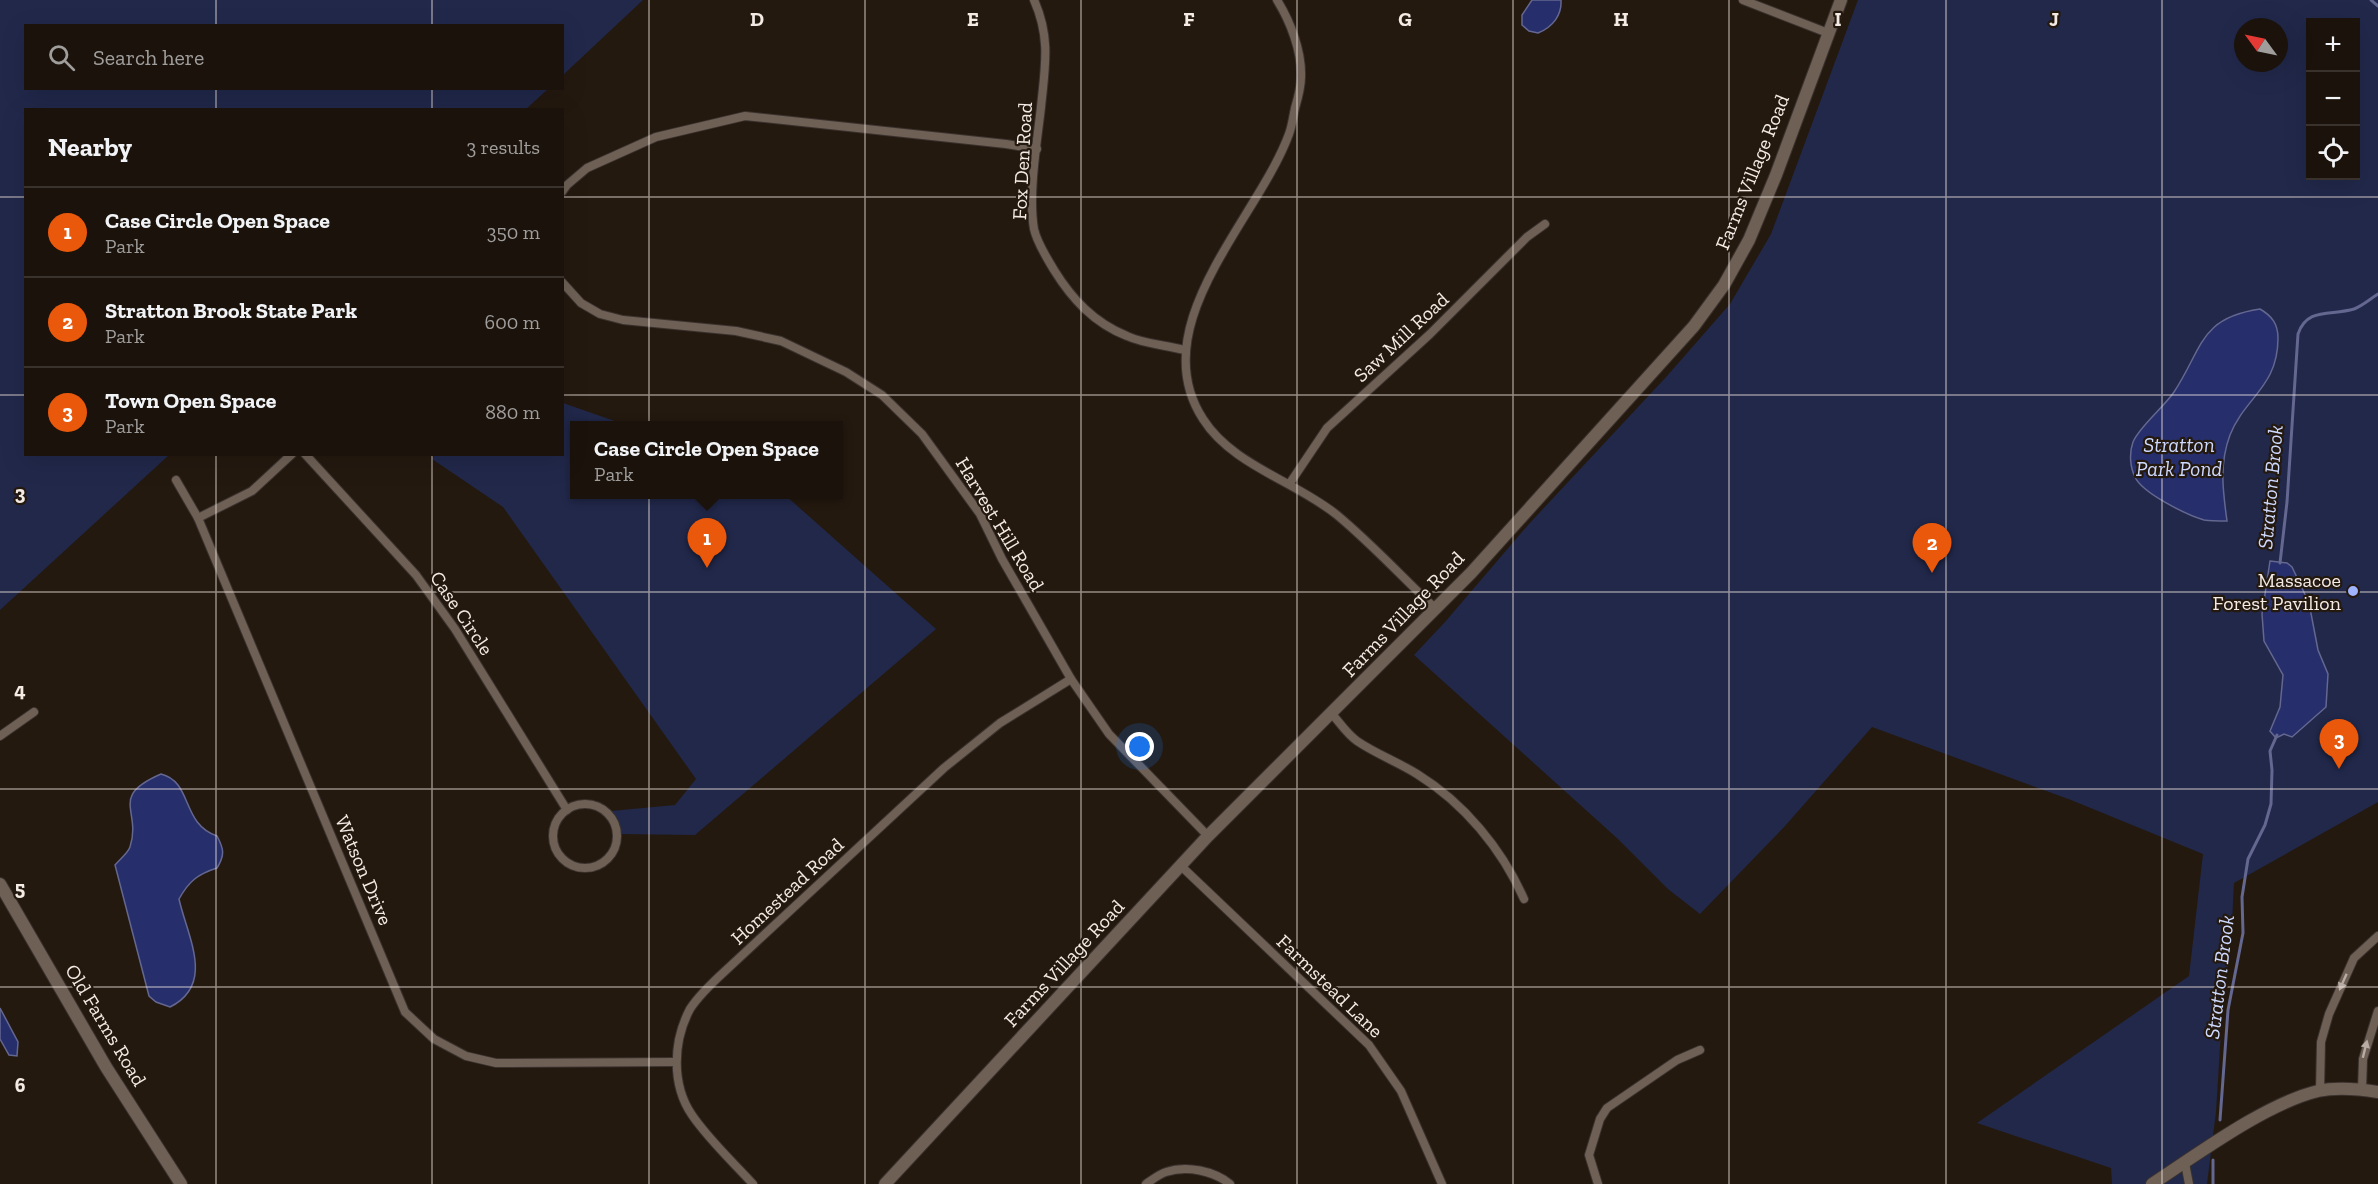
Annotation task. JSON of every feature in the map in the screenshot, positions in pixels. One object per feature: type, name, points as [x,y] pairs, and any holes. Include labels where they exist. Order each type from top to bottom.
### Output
[{"type":"main road","name":"Farms Village Road","points":[[885,1184],[1208,836],[1471,573],[1675,347],[1724,285],[1749,240],[1776,175],[1841,0]]},
{"type":"main road","name":"Old Farms Road","points":[[0,884],[106,1067],[181,1184]]},
{"type":"main road","points":[[2152,1184],[2269,1111],[2289,1101],[2320,1091],[2378,1092]]},
{"type":"street","name":"Fox Den Road","points":[[1034,0],[1045,29],[1046,54],[1032,212],[1035,232],[1048,260],[1069,295],[1088,313],[1128,337],[1184,350]]},
{"type":"street","points":[[1277,0],[1288,18],[1302,76],[1290,133],[1278,159],[1200,298],[1184,350],[1188,383],[1200,416],[1214,436],[1239,456],[1290,483],[1337,515],[1436,609]]},
{"type":"street","points":[[1743,0],[1828,33]]},
{"type":"street","points":[[564,189],[586,168],[656,137],[745,116],[994,143],[1037,150]]},
{"type":"street","name":"Saw Mill Road","points":[[1290,483],[1327,428],[1430,334],[1527,237],[1545,224]]},
{"type":"street","name":"Harvest Hill Road","points":[[564,284],[581,303],[600,314],[623,320],[736,331],[781,341],[846,372],[882,395],[922,434],[980,514],[1002,559],[1071,679],[1116,742],[1208,836]]},
{"type":"street","points":[[198,518],[252,492],[290,456]]},
{"type":"street","name":"Case Circle","points":[[307,456],[422,583],[455,629],[567,810]]},
{"type":"street","name":"Watson Drive","points":[[176,480],[198,518],[405,1012],[434,1039],[466,1056],[496,1063],[675,1062]]},
{"type":"street","name":"Homestead Road","points":[[753,1184],[691,1114],[682,1093],[675,1062],[681,1032],[690,1010],[700,995],[944,768],[1000,723],[1071,679]]},
{"type":"street","points":[[0,736],[34,712]]},
{"type":"street","points":[[1332,714],[1355,740],[1419,775],[1455,803],[1486,836],[1514,876],[1524,899]]},
{"type":"street","points":[[576,805],[596,806],[611,818],[616,827],[617,838],[615,848],[609,858],[590,868],[579,868],[561,858],[555,848],[554,827],[559,817],[567,810],[576,805]]},
{"type":"street","name":"Farmstead Lane","points":[[1181,866],[1369,1045],[1401,1091],[1442,1184]]},
{"type":"street","points":[[2320,1091],[2321,1042],[2329,1014],[2355,958],[2378,936]]},
{"type":"street","points":[[2362,1090],[2362,1059],[2378,1011]]},
{"type":"street","points":[[1598,1184],[1589,1155],[1600,1119],[1607,1107],[1677,1060],[1700,1050]]},
{"type":"street","points":[[2185,1162],[2189,1184]]},
{"type":"street","points":[[1146,1184],[1165,1172],[1185,1168],[1220,1176],[1230,1184]]},
{"type":"shaded area","points":[[0,0],[643,0],[564,74],[564,24],[24,24],[24,90],[547,90],[527,108],[24,108],[24,456],[168,456],[0,610]]},
{"type":"shaded area","points":[[1858,0],[2378,0],[2378,802],[2234,883],[2231,942],[2223,998],[2216,1112],[2207,1184],[2112,1184],[2111,1168],[1977,1123],[2189,976],[2203,854],[2071,800],[1872,727],[1785,826],[1700,914],[1668,889],[1618,839],[1414,655],[1528,525],[1667,376],[1730,304],[1771,234]]},
{"type":"shaded area","points":[[564,403],[615,421],[570,421],[570,499],[790,499],[936,629],[695,835],[619,834],[618,821],[611,811],[675,805],[696,779],[503,507],[432,459],[434,456],[564,456]]},
{"type":"water","points":[[1532,0],[1561,0],[1556,20],[1538,33],[1529,31],[1522,25],[1522,15]]},
{"type":"water","name":"Stratton Park Pond","points":[[2260,309],[2271,318],[2278,333],[2277,355],[2267,380],[2236,422],[2230,435],[2224,457],[2223,478],[2227,521],[2204,520],[2166,503],[2139,483],[2132,469],[2133,442],[2174,392],[2205,337],[2225,320],[2240,313]]},
{"type":"water","points":[[2270,561],[2287,563],[2292,567],[2309,603],[2318,650],[2328,674],[2326,707],[2292,737],[2284,734],[2276,738],[2270,731],[2280,707],[2283,675],[2264,641],[2262,614]]},
{"type":"water","points":[[161,774],[171,778],[178,785],[198,822],[217,836],[223,852],[217,868],[195,879],[186,887],[179,899],[192,943],[195,972],[192,986],[184,997],[170,1007],[156,1002],[149,996],[115,865],[130,847],[133,834],[131,797],[135,790],[145,782]]},
{"type":"water","points":[[0,1008],[18,1042],[17,1056],[9,1055],[0,1039]]},
{"type":"waterway","name":"Stratton Brook","points":[[2371,0],[2378,6]]},
{"type":"waterway","name":"Stratton Brook","points":[[2280,563],[2287,502],[2298,334],[2302,325],[2314,316],[2354,309],[2378,294]]},
{"type":"waterway","name":"Stratton Brook","points":[[2220,1120],[2228,1010],[2243,933],[2242,897],[2248,859],[2265,825],[2271,804],[2270,751],[2277,735]]},
{"type":"waterway","name":"Stratton Brook","points":[[2213,1160],[2213,1184]]},
{"type":"place","name":"Case Circle Open Space","points":[[707,568]]},
{"type":"place","name":"Stratton Brook State Park","points":[[1932,573]]},
{"type":"place","name":"Massacoe Forest Pavilion","points":[[2353,591]]},
{"type":"place","name":"Town Open Space","points":[[2339,769]]}]
